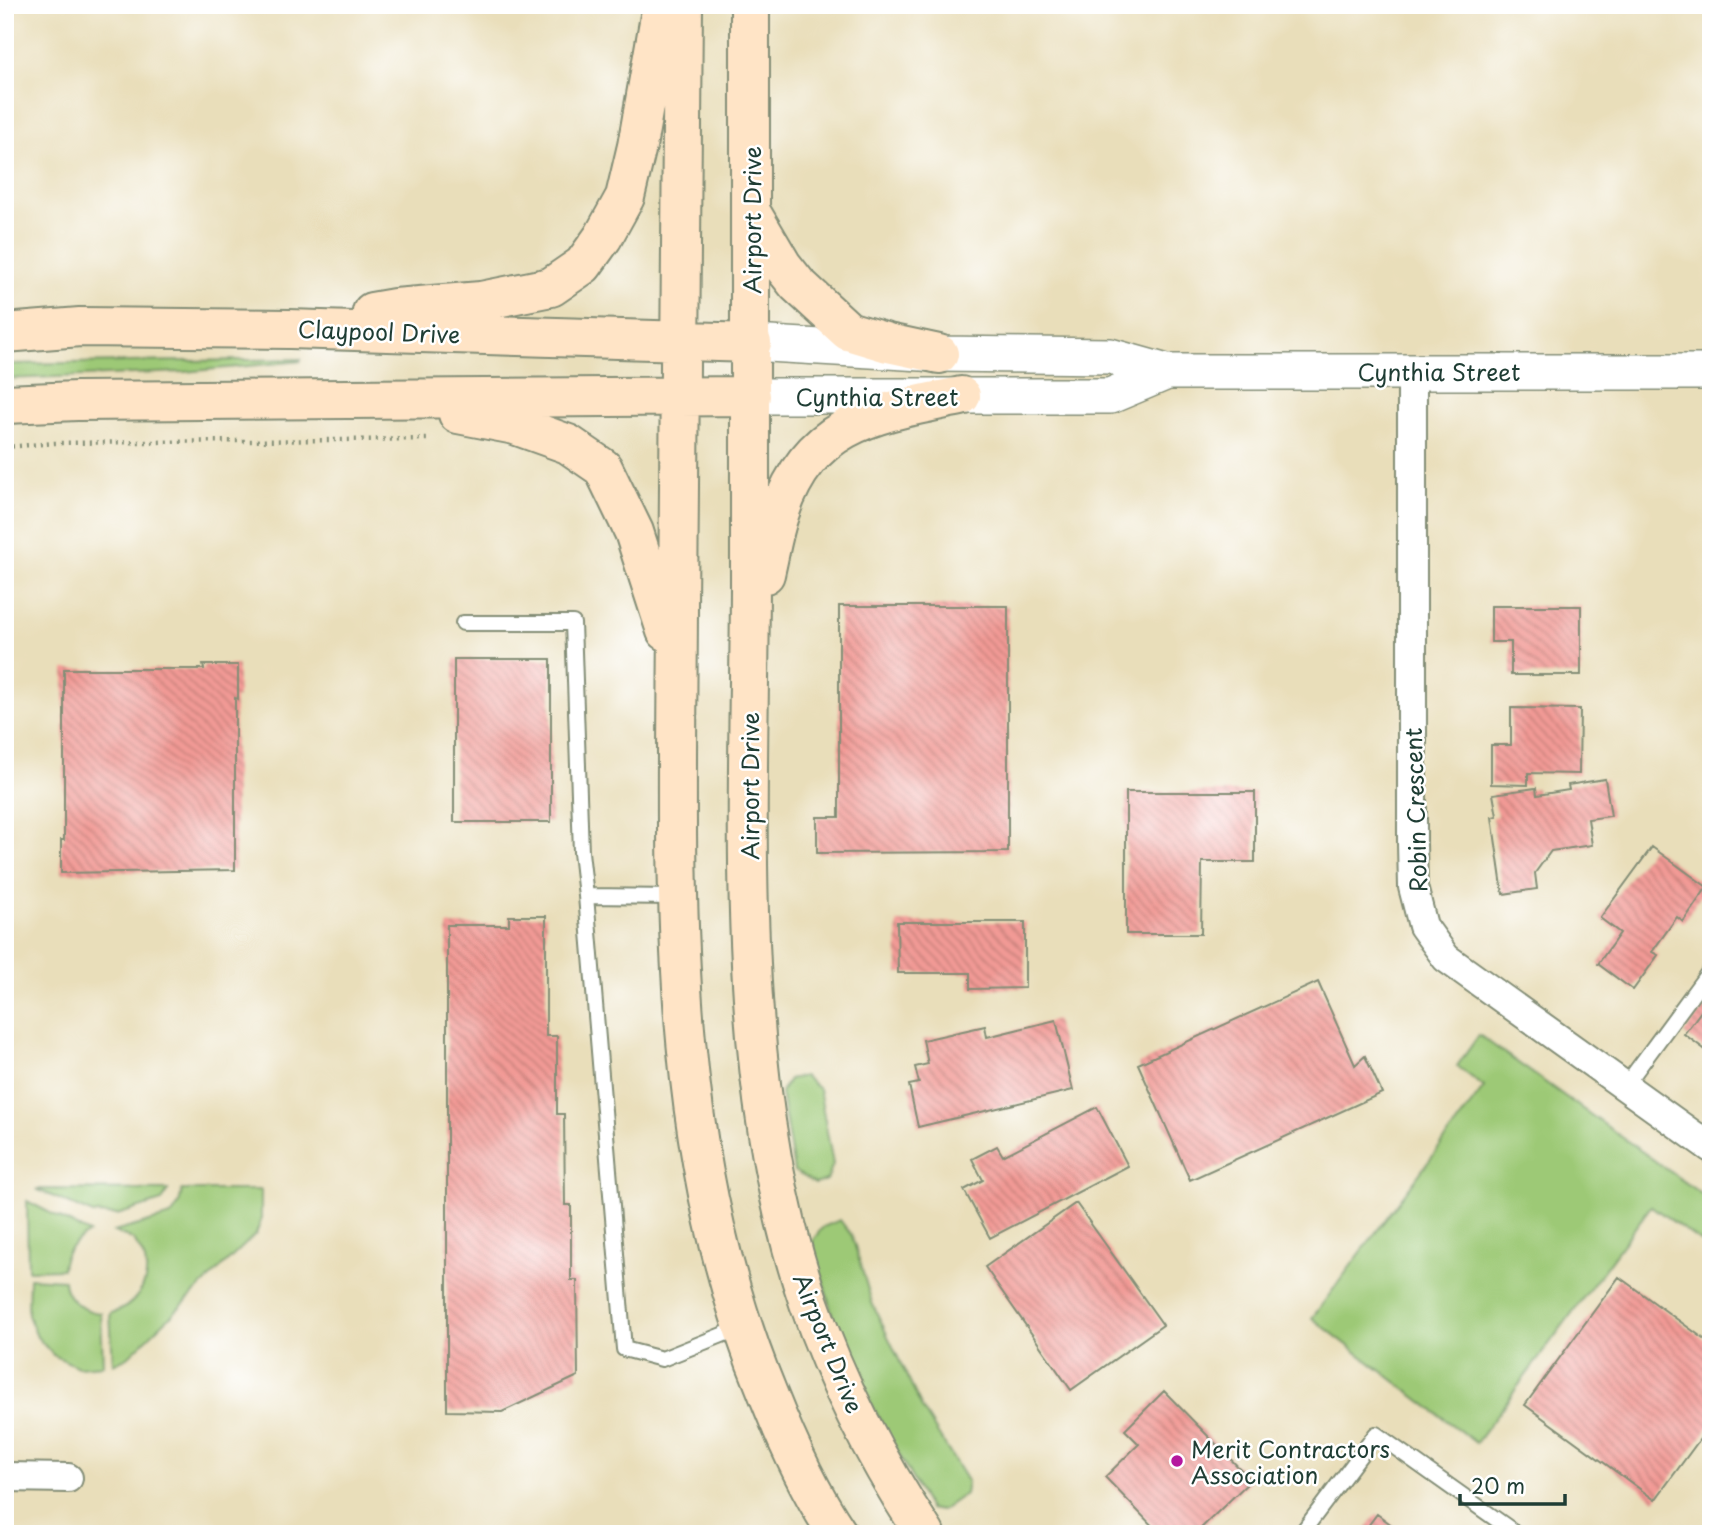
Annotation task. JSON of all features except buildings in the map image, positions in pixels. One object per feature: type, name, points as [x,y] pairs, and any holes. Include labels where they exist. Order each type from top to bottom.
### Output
[{"type":"main road","points":[[289,329],[395,308],[481,301],[551,287],[583,265],[603,237],[625,197],[637,146],[662,5]]},
{"type":"main road","points":[[683,5],[678,670],[682,1014],[696,1133],[722,1258],[742,1327],[788,1444],[838,1534]]},
{"type":"main road","name":"Airport Drive","points":[[750,5],[751,965],[759,1055],[771,1145],[787,1226],[809,1303],[837,1374],[873,1446],[925,1534]]},
{"type":"main road","points":[[751,212],[782,265],[797,284],[848,331],[939,354]]},
{"type":"main road","name":"Claypool Drive","points":[[5,333],[80,327],[289,329],[752,343]]},
{"type":"main road","points":[[5,404],[331,398],[751,396]]},
{"type":"main road","points":[[750,669],[763,579],[780,511],[803,463],[837,431],[882,412],[961,396]]},
{"type":"main road","points":[[331,398],[454,413],[515,425],[568,444],[603,468],[634,532],[678,670]]},
{"type":"street","name":"Cynthia Street","points":[[752,343],[939,354],[1110,356],[1167,372],[1711,372]]},
{"type":"street","name":"Robin Crescent","points":[[1412,371],[1412,843],[1413,887],[1423,926],[1446,958],[1711,1148]]},
{"type":"street","name":"Cynthia Street","points":[[751,396],[1110,396],[1167,372]]},
{"type":"street","points":[[5,1477],[68,1478]]},
{"type":"lane","points":[[463,623],[573,624],[582,852],[624,1349],[662,1359],[742,1327]]},
{"type":"lane","points":[[586,896],[679,897]]},
{"type":"lane","points":[[1625,1086],[1711,969]]},
{"type":"lane","points":[[1301,1534],[1376,1434],[1517,1534]]},
{"type":"path","points":[[5,447],[55,443],[436,439]]},
{"type":"green space","points":[[301,359],[184,372],[5,379],[5,365],[11,364]]},
{"type":"green space","points":[[1479,1035],[1711,1201],[1711,1249],[1651,1206],[1476,1443],[1312,1318],[1484,1087],[1457,1066]]},
{"type":"green space","points":[[804,1076],[819,1089],[833,1164],[827,1180],[815,1184],[794,1171],[781,1092],[789,1079]]},
{"type":"green space","points":[[36,1189],[168,1190],[162,1201],[117,1215],[93,1214]]},
{"type":"green space","points":[[182,1190],[261,1190],[261,1221],[256,1234],[128,1357],[113,1364],[110,1313],[133,1301],[143,1287],[146,1270],[144,1258],[134,1240],[114,1232],[171,1216],[179,1204]]},
{"type":"green space","points":[[27,1201],[89,1233],[71,1248],[62,1269],[28,1270]]},
{"type":"green space","points":[[840,1220],[852,1236],[872,1303],[922,1408],[967,1481],[965,1494],[941,1511],[929,1509],[843,1353],[812,1241],[823,1227]]},
{"type":"green space","points":[[29,1278],[64,1280],[71,1299],[88,1310],[101,1313],[103,1365],[78,1367],[53,1355],[37,1337],[28,1315]]},
{"type":"place","name":"Merit Contractors Association","points":[[1177,1461]]}]
